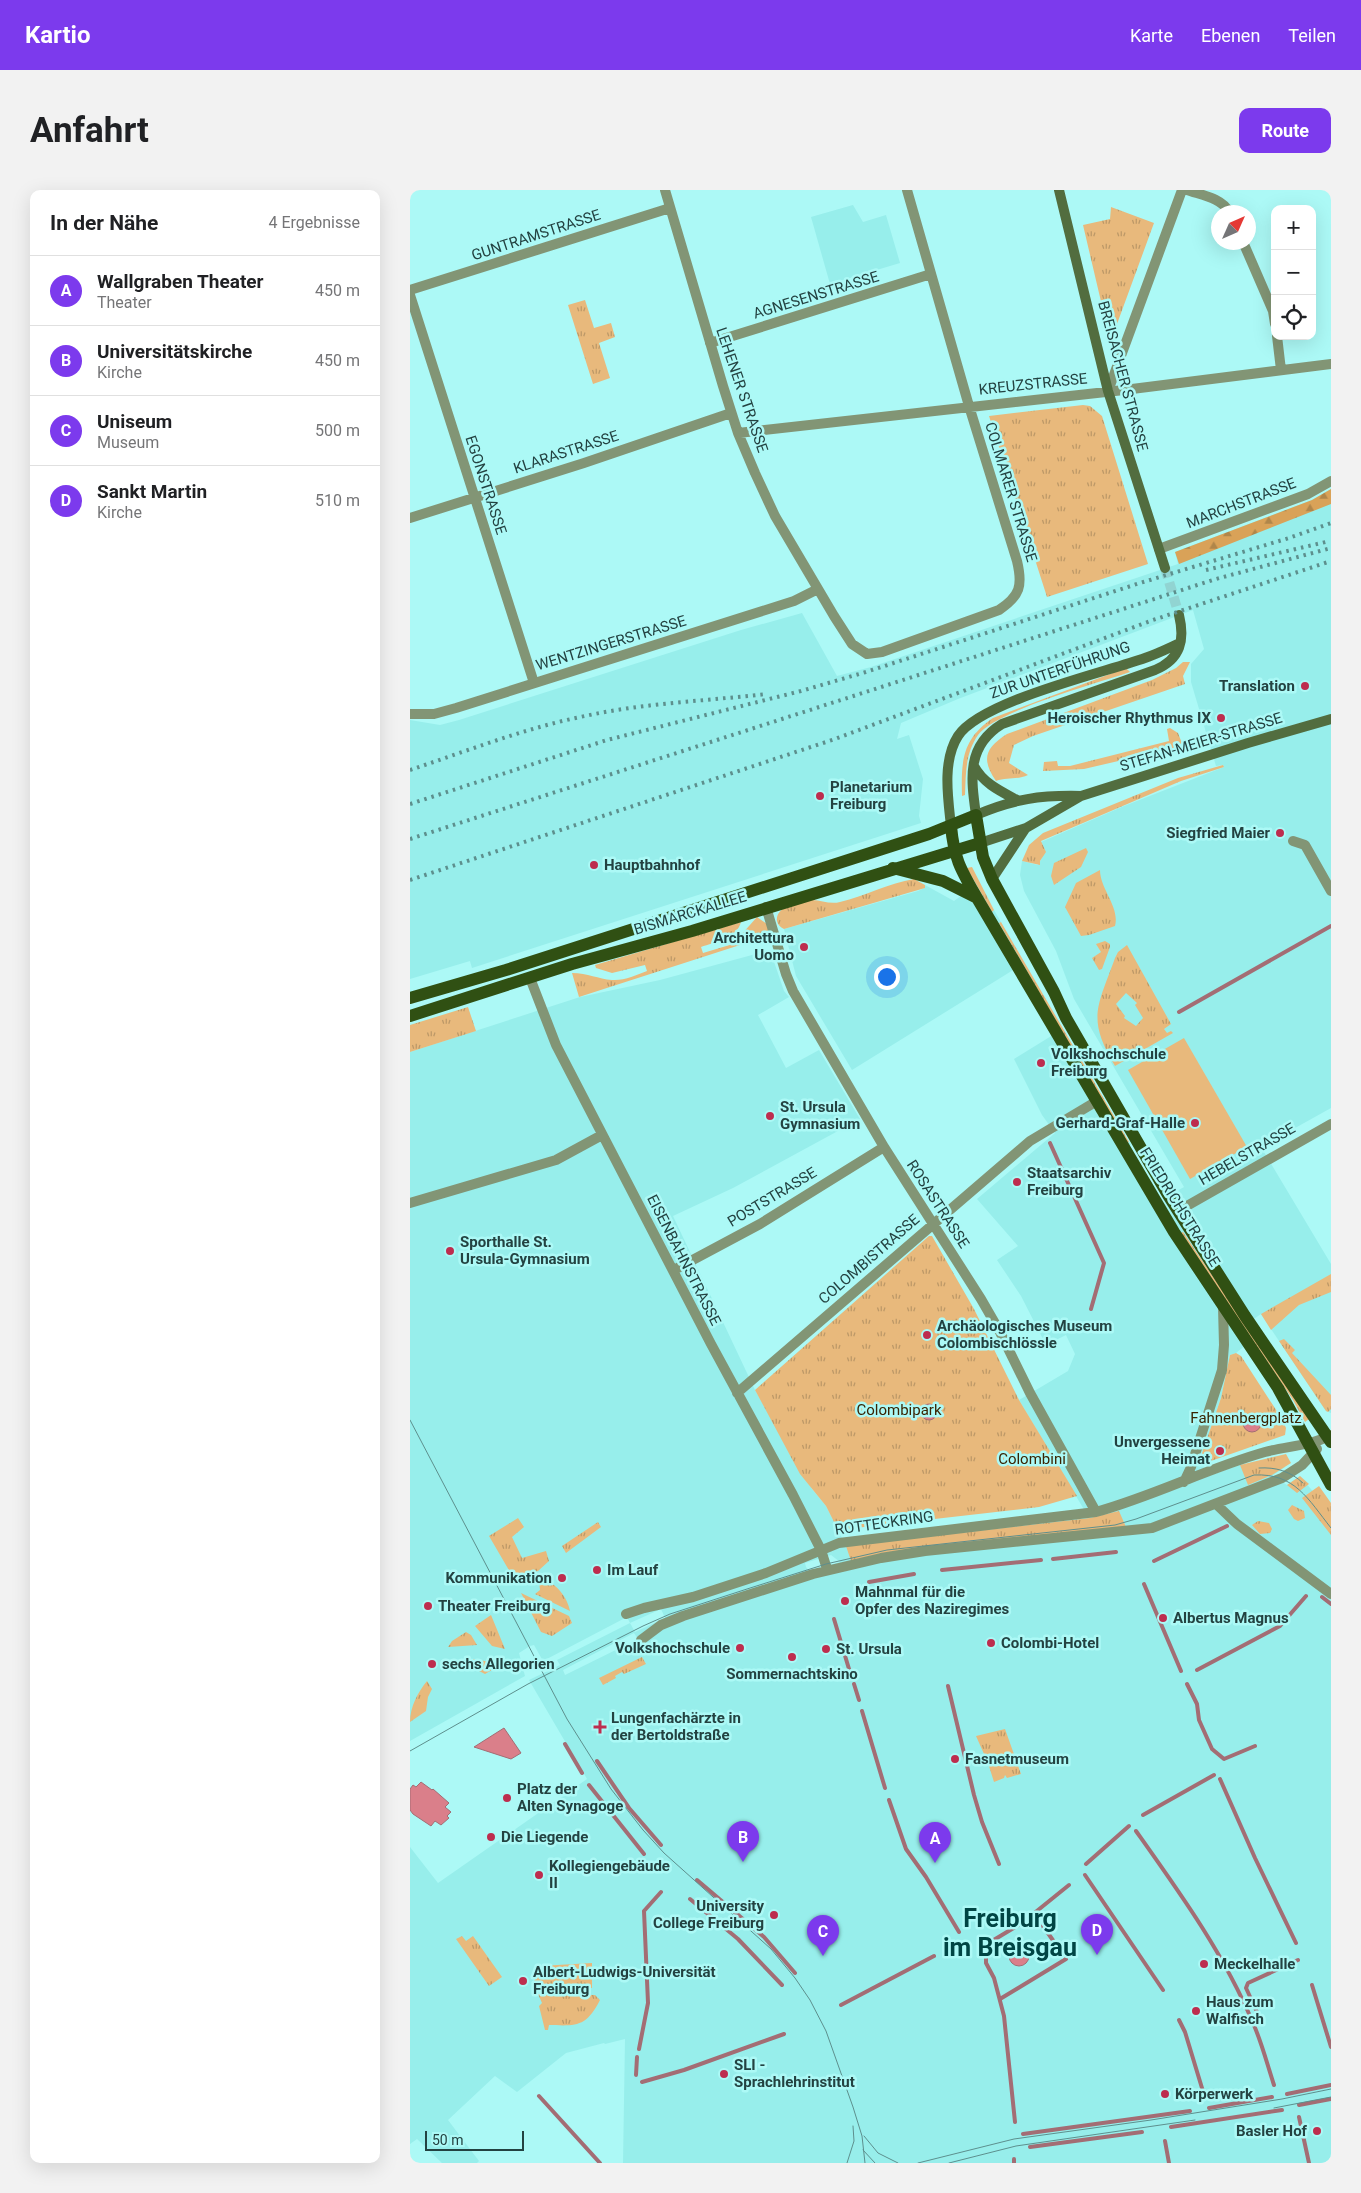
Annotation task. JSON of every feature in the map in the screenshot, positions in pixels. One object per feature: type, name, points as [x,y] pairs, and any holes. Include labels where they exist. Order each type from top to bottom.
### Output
[{"type":"main road","name":"BREISACHER STRASSE","points":[[1059,190],[1108,391],[1165,568]]},
{"type":"main road","points":[[1178,614],[1182,630],[1180,643]]},
{"type":"main road","name":"ZUR UNTERFÜHRUNG","points":[[980,843],[976,815],[973,764],[978,748],[986,736],[1002,724],[1163,667],[1171,662],[1176,655],[1180,643]]},
{"type":"main road","name":"ZUR UNTERFÜHRUNG","points":[[951,826],[949,761],[958,736],[972,722],[997,708],[1146,658],[1180,643]]},
{"type":"main road","name":"STEFAN-MEIER-STRASSE","points":[[980,843],[1026,828],[1081,796],[1331,719]]},
{"type":"main road","points":[[973,764],[979,776],[997,790],[1017,800]]},
{"type":"main road","name":"STEFAN-MEIER-STRASSE","points":[[976,815],[1017,800],[1042,796],[1081,796]]},
{"type":"main road","name":"BISMARCKALLEE","points":[[410,998],[506,970],[929,834],[976,815]]},
{"type":"main road","name":"FRIEDRICHSTRASSE","points":[[951,826],[954,850],[959,867],[1170,1225],[1278,1388],[1331,1485]]},
{"type":"main road","points":[[992,879],[1026,828]]},
{"type":"main road","name":"BISMARCKALLEE","points":[[410,1016],[530,978],[980,843]]},
{"type":"main road","name":"FRIEDRICHSTRASSE","points":[[980,843],[992,879],[1047,978],[1066,1018],[1178,1211],[1330,1438]]},
{"type":"main road","points":[[894,868],[943,881],[977,898]]},
{"type":"street","name":"LEHENER STRASSE","points":[[665,190],[738,433],[775,516],[818,589]]},
{"type":"street","name":"COLMARER STRASSE","points":[[818,589],[852,644],[866,654],[889,649],[999,610],[1014,600],[1019,588],[1020,573],[969,406],[907,190]]},
{"type":"street","points":[[1108,391],[1182,190]]},
{"type":"street","points":[[1187,190],[1224,205]]},
{"type":"street","name":"GUNTRAMSTRASSE","points":[[410,290],[670,208]]},
{"type":"street","points":[[1246,250],[1271,306]]},
{"type":"street","name":"AGNESENSTRASSE","points":[[710,343],[931,274]]},
{"type":"street","name":"EGONSTRASSE","points":[[410,295],[534,683]]},
{"type":"street","points":[[1277,340],[1281,370]]},
{"type":"street","name":"KREUZSTRASSE","points":[[738,433],[1331,364]]},
{"type":"street","name":"KLARASTRASSE","points":[[410,518],[731,413]]},
{"type":"street","name":"MARCHSTRASSE","points":[[1160,550],[1308,494],[1331,481]]},
{"type":"street","name":"WENTZINGERSTRASSE","points":[[410,714],[434,714],[794,601],[818,589]]},
{"type":"street","points":[[1292,841],[1304,845],[1331,891]]},
{"type":"street","name":"ROSASTRASSE","points":[[766,907],[793,991],[884,1147],[1000,1332],[1030,1393],[1096,1512]]},
{"type":"street","name":"EISENBAHNSTRASSE","points":[[530,978],[556,1045],[821,1550],[827,1569]]},
{"type":"street","name":"COLOMBISTRASSE","points":[[737,1393],[1030,1142],[1097,1101]]},
{"type":"street","name":"HEBELSTRASSE","points":[[1178,1211],[1331,1124]]},
{"type":"street","points":[[410,1203],[556,1160],[602,1135]]},
{"type":"street","name":"POSTSTRASSE","points":[[674,1270],[760,1224],[884,1147]]},
{"type":"street","points":[[1184,1482],[1222,1370],[1224,1345],[1223,1307]]},
{"type":"street","points":[[641,1640],[661,1625],[683,1616],[827,1569],[925,1551],[1140,1530],[1216,1504],[1282,1478],[1311,1448],[1330,1438]]},
{"type":"street","points":[[1096,1512],[1130,1503],[1264,1452],[1311,1448]]},
{"type":"street","points":[[1216,1504],[1226,1515],[1331,1594]]},
{"type":"street","name":"ROTTECKRING","points":[[626,1614],[693,1596],[766,1573],[845,1542],[1096,1512]]},
{"type":"shaded area","points":[[853,205],[863,222],[886,215],[900,263],[830,284],[811,217]]},
{"type":"shaded area","points":[[1331,489],[1331,1108],[1261,1147],[1331,1264],[1331,1413],[1326,1411],[1261,1314],[1245,1325],[1183,1232],[1252,1340],[1236,1353],[1230,1355],[1221,1398],[1200,1459],[1209,1476],[1240,1465],[1285,1467],[1272,1476],[1287,1485],[1300,1476],[1331,1513],[1331,2163],[623,2163],[625,2039],[566,2053],[517,2092],[495,2076],[448,2120],[479,2161],[477,2163],[442,2163],[417,2139],[410,2144],[410,1847],[438,1883],[587,1779],[529,1680],[560,1665],[557,1660],[630,1623],[627,1617],[543,1661],[534,1645],[530,1646],[519,1653],[525,1676],[410,1741],[410,1052],[580,997],[660,980],[770,950],[784,991],[789,997],[758,1015],[786,1068],[819,1050],[860,1119],[733,1188],[673,1216],[755,1390],[812,1489],[826,1506],[846,1546],[1089,1518],[1019,1400],[1068,1371],[1075,1354],[1066,1335],[1046,1345],[1021,1296],[997,1260],[1018,1246],[977,1199],[1055,1133],[1042,1115],[1014,1059],[1061,1030],[1127,1143],[1129,1142],[1131,1145],[1129,1146],[1178,1225],[1163,1199],[1184,1187],[1074,999],[1056,951],[1024,891],[1020,875],[1022,861],[1038,865],[1043,856],[1041,842],[1124,806],[1224,767],[1223,765],[1216,766],[1191,682],[1191,664],[1204,649],[1193,610],[958,699],[901,723],[897,739],[909,735],[923,779],[919,816],[921,823],[472,968],[470,961],[410,979],[410,720],[440,725],[459,720],[741,630],[802,613],[837,676],[871,667],[1178,564],[1175,552],[1312,500]],"holes":[[[831,1555],[840,1562],[809,1571],[806,1567],[805,1563]],[[661,1609],[665,1618],[635,1632],[630,1623]],[[634,1633],[638,1639],[565,1675],[563,1670]]]},
{"type":"shaded area","points":[[925,885],[954,901],[976,885],[994,910],[1001,922],[999,923],[1023,964],[852,1070],[796,976],[784,929],[918,891],[924,888]]},
{"type":"shaded area","points":[[929,1404],[937,1412],[929,1420],[921,1412]]},
{"type":"shaded area","points":[[1248,1414],[1256,1414],[1261,1419],[1259,1430],[1248,1432],[1243,1427],[1243,1419]]},
{"type":"shaded area","points":[[504,1728],[521,1753],[511,1759],[474,1747]]},
{"type":"shaded area","points":[[421,1782],[433,1789],[449,1803],[445,1807],[451,1812],[447,1816],[449,1818],[441,1825],[435,1821],[431,1826],[410,1810],[410,1789],[413,1785],[416,1787]]},
{"type":"shaded area","points":[[1019,1946],[1026,1949],[1029,1956],[1026,1963],[1019,1966],[1012,1963],[1009,1956],[1012,1949]]},
{"type":"green space","points":[[1111,207],[1154,223],[1117,324],[1107,327],[1083,225],[1110,219]]},
{"type":"green space","points":[[585,300],[594,328],[611,323],[615,337],[599,343],[610,378],[593,384],[568,305]]},
{"type":"green space","points":[[1083,405],[1090,406],[1102,416],[1148,564],[1047,597],[989,416]]},
{"type":"green space","points":[[1331,489],[1331,504],[1179,564],[1175,552],[1312,500]]},
{"type":"green space","points":[[1183,662],[1190,662],[1183,676],[1185,684],[1033,736],[1014,745],[1009,763],[1028,775],[996,781],[991,773],[987,760],[990,749],[1007,734],[1152,680],[1176,668]]},
{"type":"green space","points":[[1126,668],[1130,672],[1025,707],[988,726],[978,735],[968,757],[965,795],[962,796],[963,761],[969,743],[975,734],[993,718]]},
{"type":"green space","points":[[1170,728],[1178,733],[1183,746],[1084,769],[1043,771],[1044,762],[1057,761],[1058,766],[1070,766],[1169,741],[1167,729]]},
{"type":"green space","points":[[1223,765],[1224,767],[1181,781],[1041,841],[1046,852],[1040,861],[1040,865],[1022,861],[1029,845],[1043,833],[1178,778]]},
{"type":"green space","points":[[1086,848],[1088,852],[1081,867],[1054,885],[1051,876],[1054,863]]},
{"type":"green space","points":[[972,867],[994,910],[992,912],[967,868]]},
{"type":"green space","points":[[1100,870],[1103,884],[1115,912],[1115,926],[1081,936],[1065,907],[1076,883]]},
{"type":"green space","points":[[914,879],[925,885],[925,888],[784,929],[777,922],[777,916],[780,912],[794,903],[805,900],[840,902],[895,883]]},
{"type":"green space","points":[[757,917],[767,924],[769,932],[765,937],[579,997],[572,973],[621,980],[647,971],[645,965],[612,973],[596,968],[595,965],[741,922],[739,927],[730,936],[701,947],[703,953],[733,944]]},
{"type":"green space","points":[[1001,922],[1129,1142],[1127,1143],[999,923]]},
{"type":"green space","points":[[1105,941],[1110,944],[1110,947],[1102,969],[1099,970],[1092,958],[1101,952],[1096,944]]},
{"type":"green space","points":[[1127,945],[1171,1024],[1164,1029],[1167,1033],[1171,1031],[1173,1033],[1115,1066],[1100,1036],[1098,1012],[1104,988],[1118,952]],"holes":[[[1126,993],[1137,1003],[1135,1005],[1143,1018],[1136,1026],[1124,1018],[1125,1016],[1116,1004]]]},
{"type":"green space","points":[[468,1007],[476,1031],[410,1052],[410,1025]]},
{"type":"green space","name":"Gerhard-Graf-Halle","points":[[1184,1038],[1247,1147],[1190,1179],[1128,1070]]},
{"type":"green space","points":[[1183,1232],[1309,1419],[1305,1422],[1293,1400],[1181,1233]]},
{"type":"green space","name":"Colombipark","points":[[929,1236],[932,1236],[974,1309],[1019,1400],[1077,1496],[1039,1507],[838,1530],[826,1506],[800,1474],[755,1390]]},
{"type":"green space","points":[[1331,1274],[1331,1292],[1299,1305],[1271,1330],[1261,1314]]},
{"type":"green space","points":[[1284,1339],[1295,1350],[1292,1353],[1331,1395],[1331,1409],[1328,1412],[1279,1341]]},
{"type":"green space","name":"Fahnenbergplatz","points":[[1236,1353],[1241,1356],[1282,1419],[1286,1428],[1285,1435],[1208,1462],[1200,1459],[1221,1398],[1230,1355]]},
{"type":"green space","points":[[1286,1454],[1291,1463],[1272,1475],[1248,1485],[1240,1465]]},
{"type":"green space","points":[[1300,1476],[1309,1484],[1297,1493],[1287,1485]]},
{"type":"green space","points":[[1319,1486],[1331,1503],[1331,1535],[1302,1498]]},
{"type":"green space","points":[[1292,1505],[1304,1511],[1305,1518],[1298,1521],[1294,1519],[1288,1510]]},
{"type":"green space","points":[[1119,1511],[1126,1527],[851,1561],[846,1546],[1090,1518]]},
{"type":"green space","points":[[518,1518],[524,1527],[512,1537],[522,1558],[546,1551],[549,1561],[538,1571],[514,1579],[489,1536]]},
{"type":"green space","points":[[1258,1521],[1269,1523],[1272,1529],[1270,1533],[1260,1534],[1252,1525]]},
{"type":"green space","points":[[598,1522],[601,1527],[566,1553],[562,1546]]},
{"type":"green space","points":[[542,1580],[552,1583],[560,1591],[567,1601],[570,1611],[535,1594],[540,1590],[539,1582]]},
{"type":"green space","points":[[521,1593],[569,1616],[572,1623],[552,1636],[541,1632]]},
{"type":"green space","points":[[491,1615],[505,1649],[492,1646],[475,1626]]},
{"type":"green space","points":[[466,1632],[471,1635],[477,1645],[448,1647],[452,1641]]},
{"type":"green space","points":[[642,1657],[646,1664],[624,1674],[622,1672],[615,1676],[616,1678],[603,1685],[599,1678]]},
{"type":"green space","points":[[473,1659],[502,1664],[485,1674],[477,1670],[464,1670],[455,1661]]},
{"type":"green space","points":[[427,1681],[432,1689],[428,1697],[426,1711],[410,1722],[415,1700]]},
{"type":"green space","points":[[1005,1729],[1021,1774],[1007,1778],[1005,1775],[1004,1778],[994,1782],[976,1736]]},
{"type":"green space","points":[[462,1936],[466,1941],[473,1936],[502,1977],[489,1986],[456,1939]]},
{"type":"green space","points":[[592,1963],[592,1988],[532,1987],[540,1966]]},
{"type":"green space","points":[[538,1994],[595,1995],[600,2000],[590,2015],[580,2023],[574,2025],[549,2025],[548,2030],[545,2030],[539,2006],[542,2003]]},
{"type":"waterway","points":[[1179,1012],[1331,926]]},
{"type":"waterway","points":[[1050,1143],[1104,1263],[1091,1309]]},
{"type":"waterway","points":[[1154,1561],[1227,1526]]},
{"type":"waterway","points":[[1053,1559],[1116,1552]]},
{"type":"waterway","points":[[942,1570],[1041,1560]]},
{"type":"waterway","points":[[869,1582],[914,1574]]},
{"type":"waterway","points":[[1144,1584],[1181,1671]]},
{"type":"waterway","points":[[1197,1670],[1280,1626],[1306,1596]]},
{"type":"waterway","points":[[1322,1597],[1331,1604]]},
{"type":"waterway","points":[[834,1619],[852,1679]]},
{"type":"waterway","points":[[854,1684],[859,1700]]},
{"type":"waterway","points":[[1187,1684],[1197,1704],[1199,1720],[1212,1749],[1224,1759],[1255,1746]]},
{"type":"waterway","points":[[948,1686],[974,1795],[982,1822],[999,1864]]},
{"type":"waterway","points":[[862,1711],[885,1788]]},
{"type":"waterway","points":[[565,1744],[582,1773]]},
{"type":"waterway","points":[[597,1761],[629,1808],[661,1845]]},
{"type":"waterway","points":[[1143,1815],[1214,1775]]},
{"type":"waterway","points":[[1220,1779],[1296,1943]]},
{"type":"waterway","points":[[589,1785],[644,1854]]},
{"type":"waterway","points":[[889,1800],[906,1849],[926,1877],[959,1932]]},
{"type":"waterway","points":[[1086,1864],[1129,1826]]},
{"type":"waterway","points":[[1136,1831],[1185,1901],[1229,1973],[1256,2031],[1274,2085]]},
{"type":"waterway","points":[[1085,1875],[1163,1990]]},
{"type":"waterway","points":[[697,1880],[764,1937],[795,1973]]},
{"type":"waterway","points":[[1015,2122],[1004,2016],[994,1978],[986,1963],[986,1950],[992,1941],[1022,1923],[1069,1885]]},
{"type":"waterway","points":[[639,2049],[648,2003],[644,1911],[661,1892]]},
{"type":"waterway","points":[[690,1899],[738,1939],[782,1985]]},
{"type":"waterway","points":[[1000,1999],[1066,1959],[1043,1926]]},
{"type":"waterway","points":[[841,2005],[934,1956]]},
{"type":"waterway","points":[[1258,2014],[1246,1988],[1248,1983],[1298,1960]]},
{"type":"waterway","points":[[1312,1985],[1331,2047]]},
{"type":"waterway","points":[[1179,2020],[1185,2032],[1205,2098]]},
{"type":"waterway","points":[[642,2082],[684,2070],[784,2034]]},
{"type":"waterway","points":[[636,2075],[637,2057]]},
{"type":"waterway","points":[[1287,2094],[1331,2085]]},
{"type":"waterway","points":[[539,2096],[600,2163]]},
{"type":"waterway","points":[[1209,2108],[1272,2097]]},
{"type":"waterway","points":[[1299,2105],[1331,2099]]},
{"type":"waterway","points":[[1171,2127],[1282,2110]]},
{"type":"waterway","points":[[1023,2134],[1190,2111]]},
{"type":"waterway","points":[[1299,2117],[1309,2163]]},
{"type":"waterway","points":[[1030,2147],[1142,2132]]},
{"type":"waterway","points":[[1165,2141],[1169,2163]]},
{"type":"tunnel","points":[[1165,568],[1179,615]]},
{"type":"tram line","points":[[410,1420],[567,1719],[611,1789],[643,1830],[664,1853],[771,1949],[810,2000],[826,2031],[853,2107],[862,2136],[865,2163]]},
{"type":"tram line","points":[[1259,1468],[1271,1468],[1282,1471],[1293,1475],[1303,1483]]},
{"type":"tram line","points":[[410,1751],[528,1684],[643,1626],[670,1614],[826,1564],[887,1550],[1115,1525],[1254,1475],[1280,1478],[1290,1483],[1307,1498],[1331,1528]]},
{"type":"tram line","points":[[918,2163],[1014,2139],[1151,2120],[1282,2099],[1331,2089]]},
{"type":"tram line","points":[[1274,2108],[1331,2097]]},
{"type":"tram line","points":[[949,2163],[1016,2146],[1195,2120]]},
{"type":"tram line","points":[[847,2163],[854,2141],[853,2126]]},
{"type":"tram line","points":[[864,2136],[878,2153],[898,2163]]},
{"type":"tram line","points":[[863,2150],[875,2163]]},
{"type":"railway","points":[[410,804],[607,740],[801,691],[866,672],[1331,523]]},
{"type":"railway","points":[[1206,570],[1330,541]]},
{"type":"railway","points":[[410,839],[1216,579],[1331,548]]},
{"type":"railway","points":[[410,880],[835,739],[1153,620],[1331,561]]},
{"type":"railway","points":[[410,770],[518,733],[585,716],[652,705],[766,694]]},
{"type":"place","name":"Translation","points":[[1305,686]]},
{"type":"place","name":"Heroischer Rhythmus IX","points":[[1221,718]]},
{"type":"place","name":"Planetarium Freiburg","points":[[820,796]]},
{"type":"place","name":"Siegfried Maier","points":[[1280,833]]},
{"type":"place","name":"Hauptbahnhof","points":[[594,865]]},
{"type":"place","name":"Architettura Uomo","points":[[804,947]]},
{"type":"place","name":"Volkshochschule Freiburg","points":[[1041,1063]]},
{"type":"place","name":"St. Ursula Gymnasium","points":[[770,1116]]},
{"type":"place","name":"Gerhard-Graf-Halle","points":[[1195,1123]]},
{"type":"place","name":"Staatsarchiv Freiburg","points":[[1017,1182]]},
{"type":"place","name":"Sporthalle St. Ursula-Gymnasium","points":[[450,1251]]},
{"type":"place","name":"Archäologisches Museum Colombischlössle","points":[[927,1335]]},
{"type":"place","name":"Unvergessene Heimat","points":[[1220,1451]]},
{"type":"place","name":"Im Lauf","points":[[597,1570]]},
{"type":"place","name":"Kommunikation","points":[[562,1578]]},
{"type":"place","name":"Mahnmal für die Opfer des Naziregimes","points":[[845,1601]]},
{"type":"place","name":"Theater Freiburg","points":[[428,1606]]},
{"type":"place","name":"Albertus Magnus","points":[[1163,1618]]},
{"type":"place","name":"Colombi-Hotel","points":[[991,1643]]},
{"type":"place","name":"Volkshochschule","points":[[740,1648]]},
{"type":"place","name":"St. Ursula","points":[[826,1649]]},
{"type":"place","name":"Sommernachtskino","points":[[792,1657]]},
{"type":"place","name":"sechs Allegorien","points":[[432,1664]]},
{"type":"place","name":"Lungenfachärzte in der Bertoldstraße","points":[[600,1727]]},
{"type":"place","name":"Fasnetmuseum","points":[[955,1759]]},
{"type":"place","name":"Platz der Alten Synagoge","points":[[507,1798]]},
{"type":"place","name":"Die Liegende","points":[[491,1837]]},
{"type":"place","name":"Universitätskirche","points":[[743,1862]]},
{"type":"place","name":"Wallgraben Theater","points":[[935,1863]]},
{"type":"place","name":"Kollegiengebäude II","points":[[539,1875]]},
{"type":"place","name":"University College Freiburg","points":[[774,1915]]},
{"type":"place","name":"Sankt Martin","points":[[1097,1955]]},
{"type":"place","name":"Uniseum","points":[[823,1956]]},
{"type":"place","name":"Meckelhalle","points":[[1204,1964]]},
{"type":"place","name":"Albert-Ludwigs-Universität Freiburg","points":[[523,1981]]},
{"type":"place","name":"Haus zum Walfisch","points":[[1196,2011]]},
{"type":"place","name":"SLI - Sprachlehrinstitut","points":[[724,2074]]},
{"type":"place","name":"Körperwerk","points":[[1165,2094]]},
{"type":"place","name":"Basler Hof","points":[[1317,2131]]},
{"type":"district","name":"Freiburg im Breisgau","points":[[1010,1932]]},
{"type":"park label","name":"Colombini","points":[[1032,1459]]}]
